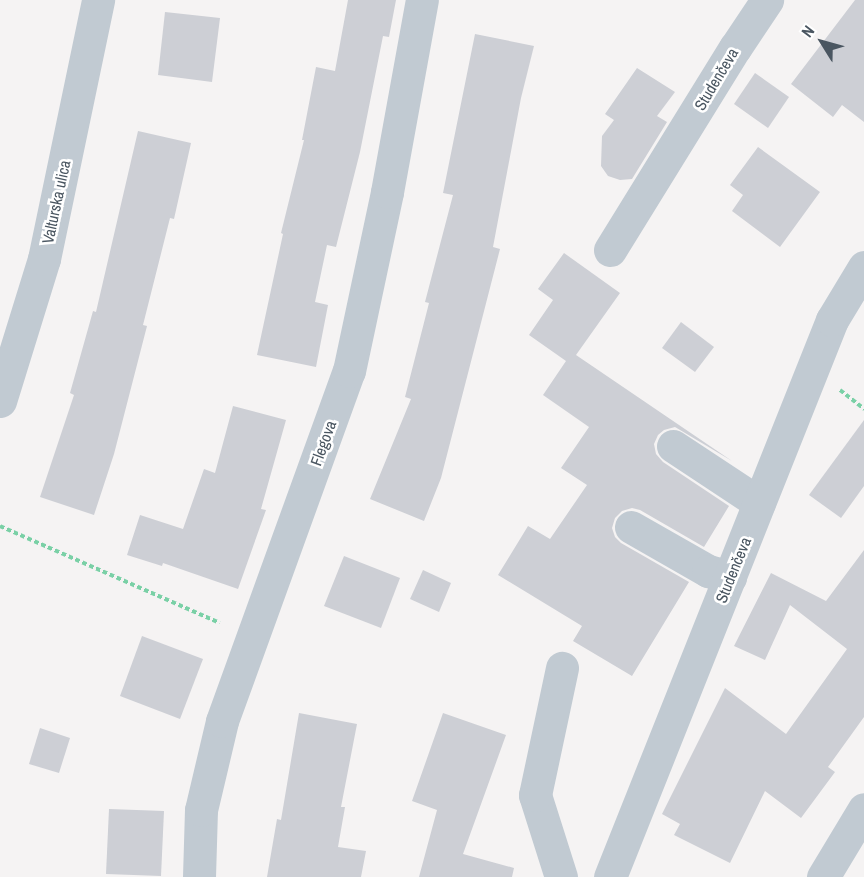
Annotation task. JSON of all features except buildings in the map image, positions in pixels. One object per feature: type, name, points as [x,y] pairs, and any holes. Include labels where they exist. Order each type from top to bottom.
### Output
[{"type":"street","name":"Valturska ulica","points":[[0,401],[44,260],[98,0]]},
{"type":"street","name":"Flegova","points":[[199,877],[201,810],[222,722],[349,371],[387,192],[422,0]]},
{"type":"street","name":"Studenčeva","points":[[610,250],[767,0]]},
{"type":"street","name":"Studenčeva","points":[[610,877],[832,320],[864,267]]},
{"type":"street","points":[[673,446],[759,503]]},
{"type":"street","points":[[632,527],[708,571],[730,578]]},
{"type":"street","points":[[561,877],[535,795],[562,668]]},
{"type":"street","points":[[823,877],[864,809]]},
{"type":"path","points":[[0,526],[253,637]]}]
